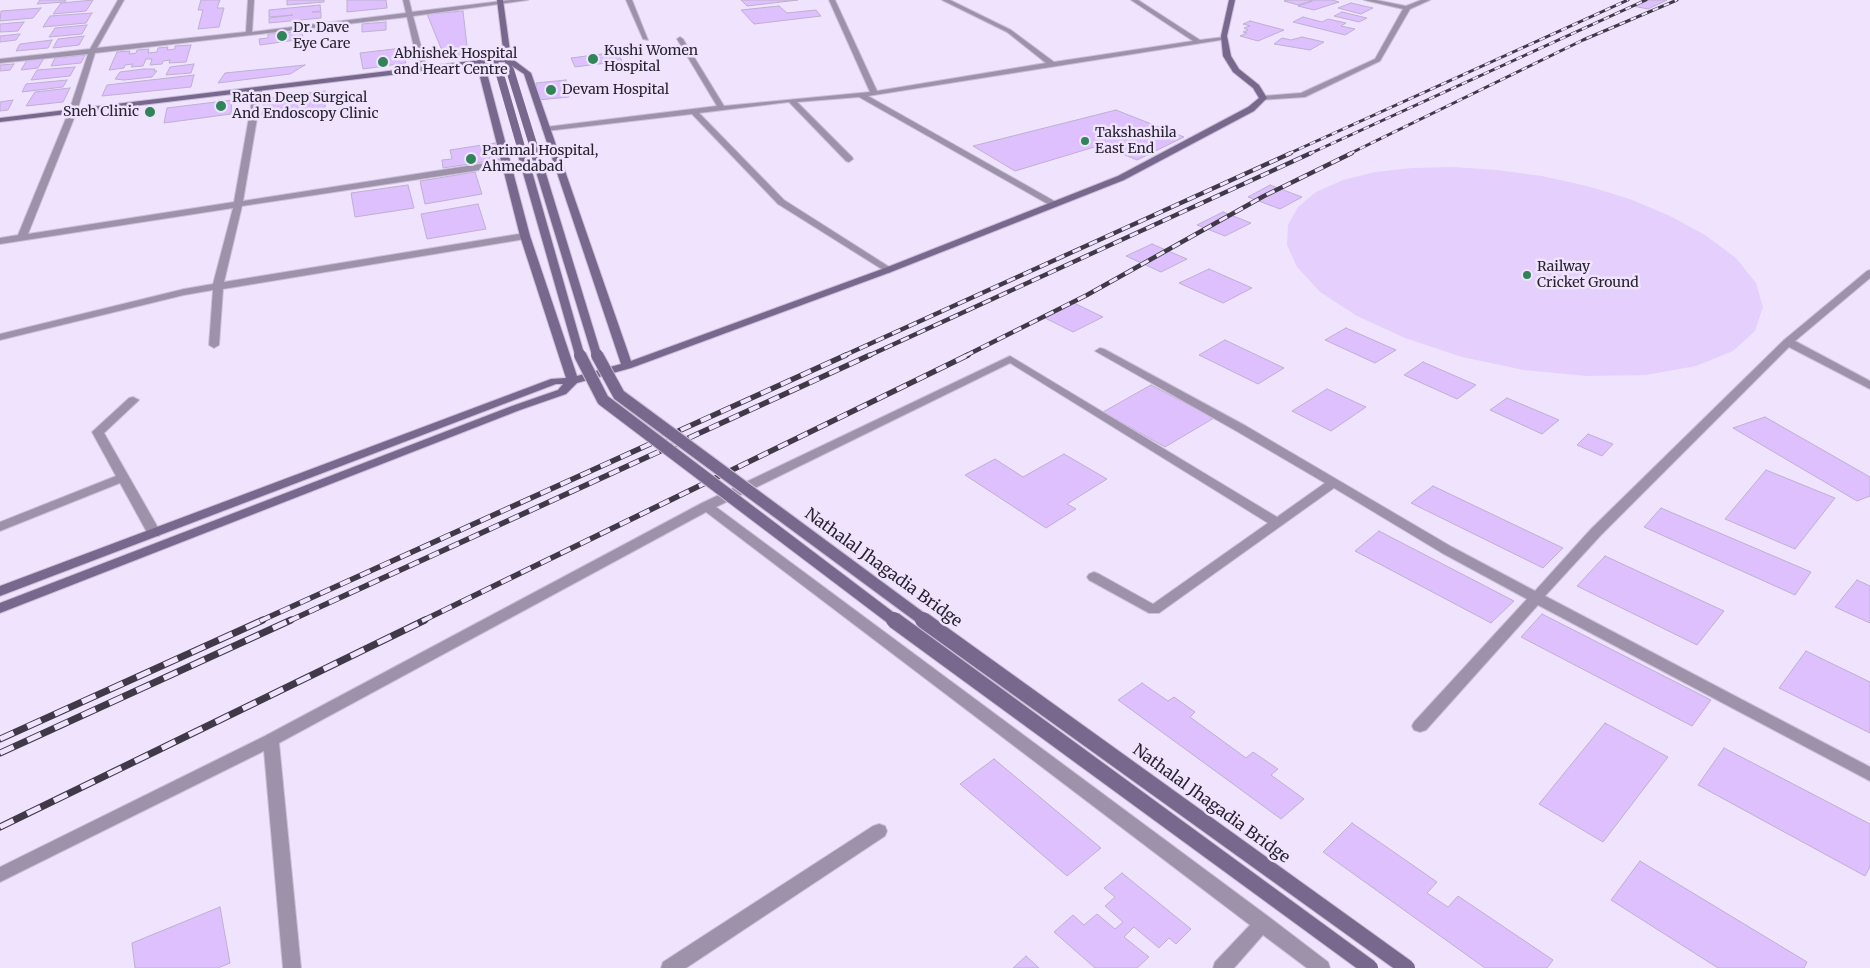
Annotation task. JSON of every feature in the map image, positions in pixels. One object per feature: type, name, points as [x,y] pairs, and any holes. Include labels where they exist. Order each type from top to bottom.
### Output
[{"type":"street","points":[[22,238],[73,111],[92,51],[121,0]]},
{"type":"street","points":[[249,34],[251,0]]},
{"type":"street","points":[[406,0],[423,69]]},
{"type":"street","points":[[488,0],[500,1]]},
{"type":"street","points":[[0,60],[249,34],[500,1],[524,0]]},
{"type":"street","points":[[629,0],[646,39]]},
{"type":"street","points":[[832,0],[874,93]]},
{"type":"street","points":[[945,0],[1010,31],[1052,64]]},
{"type":"street","points":[[1134,0],[1199,42]]},
{"type":"street","points":[[1232,0],[1224,39],[1227,56],[1236,70],[1256,87],[1262,98]]},
{"type":"street","points":[[1367,0],[1407,8],[1427,0]]},
{"type":"street","points":[[500,1],[504,65]]},
{"type":"street","points":[[0,591],[555,381],[573,381],[627,366],[888,270],[1121,178],[1251,109],[1262,98],[1302,94],[1378,60],[1407,8]]},
{"type":"street","points":[[680,39],[722,108]]},
{"type":"street","points":[[546,129],[790,100],[874,93],[1143,49],[1224,39]]},
{"type":"street","points":[[504,65],[484,77],[525,236],[573,381]]},
{"type":"street","points":[[0,120],[423,69],[504,65],[527,73],[627,366]]},
{"type":"street","name":"Nathalal Jhagadia Bridge","points":[[504,65],[581,360],[603,400],[831,574],[1370,968]]},
{"type":"street","name":"Nathalal Jhagadia Bridge","points":[[504,65],[598,356],[619,395],[847,565],[1407,968]]},
{"type":"street","points":[[214,344],[218,286],[238,204],[258,89]]},
{"type":"street","points":[[860,94],[1054,204]]},
{"type":"street","points":[[790,100],[849,159]]},
{"type":"street","points":[[693,111],[782,202],[888,270]]},
{"type":"street","points":[[0,241],[506,163]]},
{"type":"street","points":[[0,337],[184,292],[525,236]]},
{"type":"street","points":[[1420,726],[1596,532],[1788,342],[1870,273]]},
{"type":"street","points":[[1788,342],[1870,386]]},
{"type":"street","points":[[1100,352],[1242,429],[1447,550],[1870,775]]},
{"type":"street","points":[[0,875],[271,740],[707,506],[1010,359],[1278,522]]},
{"type":"street","points":[[0,608],[516,408],[562,392],[573,381]]},
{"type":"street","points":[[133,400],[98,432],[154,533]]},
{"type":"street","points":[[0,527],[123,478]]},
{"type":"street","points":[[1094,578],[1154,610],[1333,483]]},
{"type":"street","points":[[707,506],[1321,968]]},
{"type":"street","points":[[271,740],[292,968]]},
{"type":"street","points":[[670,968],[879,830]]},
{"type":"street","points":[[1222,968],[1263,923]]},
{"type":"shaded area","name":"Railway Cricket Ground","points":[[1453,167],[1542,176],[1587,186],[1630,199],[1670,216],[1705,235],[1736,258],[1756,283],[1763,307],[1755,331],[1733,351],[1696,366],[1646,375],[1587,376],[1524,370],[1462,357],[1405,338],[1357,316],[1320,292],[1297,267],[1287,245],[1288,225],[1298,207],[1316,192],[1343,180],[1375,172],[1412,168]]},
{"type":"building","points":[[40,0],[66,0],[65,2],[37,4]]},
{"type":"building","points":[[93,0],[86,11],[53,14],[61,3]]},
{"type":"building","points":[[201,0],[220,0],[217,8],[224,8],[219,27],[198,29],[203,10],[198,10]]},
{"type":"building","points":[[287,0],[324,0],[324,2],[287,5]]},
{"type":"building","points":[[347,0],[386,0],[387,8],[347,12]]},
{"type":"building","points":[[741,0],[798,0],[747,6]]},
{"type":"building","points":[[1315,0],[1339,2],[1314,10],[1298,6]]},
{"type":"building","points":[[1645,0],[1667,0],[1648,9],[1633,6]]},
{"type":"building","points":[[1284,1],[1312,1],[1298,5]]},
{"type":"building","points":[[1351,3],[1373,8],[1361,14],[1338,8]]},
{"type":"building","points":[[320,5],[321,11],[312,12],[321,12],[321,18],[269,23],[269,18],[293,15],[269,17],[269,10]]},
{"type":"building","points":[[779,6],[787,13],[816,10],[821,16],[754,24],[741,10]]},
{"type":"building","points":[[41,8],[33,18],[0,21],[1,11]]},
{"type":"building","points":[[463,11],[468,55],[445,58],[427,14]]},
{"type":"building","points":[[1342,12],[1367,18],[1359,22],[1334,16]]},
{"type":"building","points":[[92,13],[86,23],[43,27],[50,16]]},
{"type":"building","points":[[1303,17],[1322,22],[1328,19],[1346,23],[1341,26],[1355,29],[1345,35],[1293,22]]},
{"type":"building","points":[[1250,21],[1284,30],[1258,41],[1240,36],[1247,33],[1243,32],[1248,30],[1244,28],[1250,26],[1243,24]]},
{"type":"building","points":[[24,22],[18,31],[0,32],[0,24]]},
{"type":"building","points":[[386,22],[386,30],[362,32],[362,24]]},
{"type":"building","points":[[87,25],[82,34],[49,37],[55,28]]},
{"type":"building","points":[[302,31],[303,39],[260,45],[259,39],[268,38],[268,34]]},
{"type":"building","points":[[20,34],[16,40],[0,42],[0,36]]},
{"type":"building","points":[[84,36],[79,45],[53,48],[58,39]]},
{"type":"building","points":[[1302,37],[1324,42],[1310,50],[1274,44],[1282,38],[1291,40]]},
{"type":"building","points":[[52,40],[48,48],[16,51],[20,44]]},
{"type":"building","points":[[191,45],[186,62],[169,63],[170,60],[163,61],[162,64],[150,65],[152,59],[146,59],[143,66],[131,67],[133,64],[125,65],[124,68],[109,70],[117,52],[130,51],[129,54],[136,53],[137,50],[149,49],[148,53],[157,52],[158,48],[168,47],[167,50],[175,49],[175,46]]},
{"type":"building","points":[[402,48],[406,63],[363,69],[360,53]]},
{"type":"building","points":[[617,52],[622,61],[575,67],[571,58]]},
{"type":"building","points":[[85,55],[81,63],[51,66],[55,58]]},
{"type":"building","points":[[44,58],[38,68],[21,70],[27,60]]},
{"type":"building","points":[[14,64],[10,70],[0,71],[0,65]]},
{"type":"building","points":[[194,64],[191,73],[166,75],[170,67]]},
{"type":"building","points":[[305,65],[290,74],[218,83],[225,73]]},
{"type":"building","points":[[75,67],[70,76],[31,80],[37,70]]},
{"type":"building","points":[[155,69],[154,71],[157,71],[152,77],[115,79],[120,72]]},
{"type":"building","points":[[194,75],[191,87],[102,96],[107,85]]},
{"type":"building","points":[[67,80],[63,87],[22,92],[26,84]]},
{"type":"building","points":[[566,80],[569,97],[538,100],[536,83]]},
{"type":"building","points":[[70,88],[63,102],[26,106],[35,92]]},
{"type":"building","points":[[325,91],[325,108],[262,115],[264,99]]},
{"type":"building","points":[[13,100],[8,110],[0,111],[0,102]]},
{"type":"building","points":[[232,100],[231,114],[164,123],[167,108]]},
{"type":"building","name":"Takshashila East End","points":[[1116,110],[1184,137],[1137,160],[1101,145],[1015,171],[973,146]]},
{"type":"building","points":[[495,143],[503,159],[443,168],[442,160],[452,159],[450,150]]},
{"type":"building","points":[[475,172],[482,194],[425,204],[420,181]]},
{"type":"building","points":[[408,185],[414,208],[355,217],[351,193]]},
{"type":"building","points":[[1270,185],[1302,197],[1280,209],[1248,197]]},
{"type":"building","points":[[478,204],[486,229],[427,239],[421,214]]},
{"type":"building","points":[[1223,212],[1251,223],[1225,236],[1197,225]]},
{"type":"building","points":[[1152,244],[1187,259],[1161,272],[1126,256]]},
{"type":"building","points":[[1209,269],[1252,288],[1223,303],[1179,283]]},
{"type":"building","points":[[1072,302],[1103,317],[1073,332],[1041,316]]},
{"type":"building","points":[[1346,328],[1396,350],[1375,363],[1325,340]]},
{"type":"building","points":[[1225,340],[1284,368],[1258,384],[1199,355]]},
{"type":"building","points":[[1423,362],[1476,385],[1457,399],[1404,375]]},
{"type":"building","points":[[1151,385],[1214,418],[1165,447],[1103,412]]},
{"type":"building","points":[[1327,389],[1366,407],[1331,431],[1292,411]]},
{"type":"building","points":[[1507,398],[1559,420],[1542,434],[1490,410]]},
{"type":"building","points":[[1765,417],[1870,477],[1870,496],[1857,501],[1733,428]]},
{"type":"building","points":[[1588,434],[1613,444],[1602,456],[1577,445]]},
{"type":"building","points":[[1064,454],[1107,479],[1067,504],[1076,509],[1046,528],[965,475],[995,459],[1023,477]]},
{"type":"building","points":[[1766,470],[1835,498],[1795,549],[1725,519]]},
{"type":"building","points":[[1433,486],[1563,548],[1543,568],[1411,503]]},
{"type":"building","points":[[1661,508],[1811,572],[1795,595],[1644,527]]},
{"type":"building","points":[[1379,531],[1514,601],[1491,623],[1355,551]]},
{"type":"building","points":[[1605,556],[1724,611],[1697,645],[1577,586]]},
{"type":"building","points":[[1857,580],[1870,586],[1870,623],[1835,607]]},
{"type":"building","points":[[1542,614],[1711,700],[1692,726],[1521,637]]},
{"type":"building","points":[[1806,651],[1870,682],[1870,733],[1779,688]]},
{"type":"building","points":[[1142,683],[1168,701],[1174,697],[1195,712],[1190,717],[1246,758],[1253,752],[1278,769],[1271,775],[1304,799],[1281,819],[1118,700]]},
{"type":"building","points":[[1605,723],[1668,757],[1603,842],[1539,804]]},
{"type":"building","points":[[1724,748],[1870,824],[1870,867],[1865,876],[1698,785]]},
{"type":"building","points":[[994,759],[1101,848],[1067,876],[960,784]]},
{"type":"building","points":[[1352,823],[1437,882],[1427,893],[1448,907],[1458,896],[1553,960],[1547,968],[1485,968],[1323,852]]},
{"type":"building","points":[[1640,861],[1807,962],[1804,968],[1718,968],[1611,900]]},
{"type":"building","points":[[1122,873],[1191,929],[1176,944],[1169,938],[1159,948],[1134,927],[1124,937],[1149,957],[1137,968],[1095,968],[1054,932],[1073,915],[1084,925],[1097,914],[1115,929],[1123,922],[1105,906],[1115,897],[1104,888]]},
{"type":"building","points":[[220,907],[230,963],[218,968],[135,968],[132,943]]},
{"type":"building","points":[[1026,956],[1039,968],[1013,968]]},
{"type":"railway","points":[[1288,154],[1628,0]]},
{"type":"railway","points":[[1309,154],[1646,0]]},
{"type":"railway","points":[[1349,154],[1583,40],[1677,0]]},
{"type":"railway","points":[[843,356],[1291,153]]},
{"type":"railway","points":[[868,356],[1311,153]]},
{"type":"railway","points":[[965,356],[1087,295],[1264,196],[1352,153]]},
{"type":"railway","points":[[260,621],[846,355]]},
{"type":"railway","points":[[289,621],[870,355]]},
{"type":"railway","points":[[422,621],[968,355]]},
{"type":"railway","points":[[0,739],[263,620]]},
{"type":"railway","points":[[0,753],[291,620]]},
{"type":"railway","points":[[0,827],[425,620]]},
{"type":"place","name":"Dr. Dave Eye Care","points":[[282,36]]},
{"type":"place","name":"Kushi Women Hospital","points":[[593,59]]},
{"type":"place","name":"Abhishek Hospital and Heart Centre","points":[[383,62]]},
{"type":"place","name":"Devam Hospital","points":[[551,90]]},
{"type":"place","name":"Ratan Deep Surgical And Endoscopy Clinic","points":[[221,106]]},
{"type":"place","name":"Sneh Clinic","points":[[150,112]]},
{"type":"place","name":"Takshashila East End","points":[[1085,141]]},
{"type":"place","name":"Parimal Hospital, Ahmedabad","points":[[471,159]]},
{"type":"place","name":"Railway Cricket Ground","points":[[1527,275]]}]
